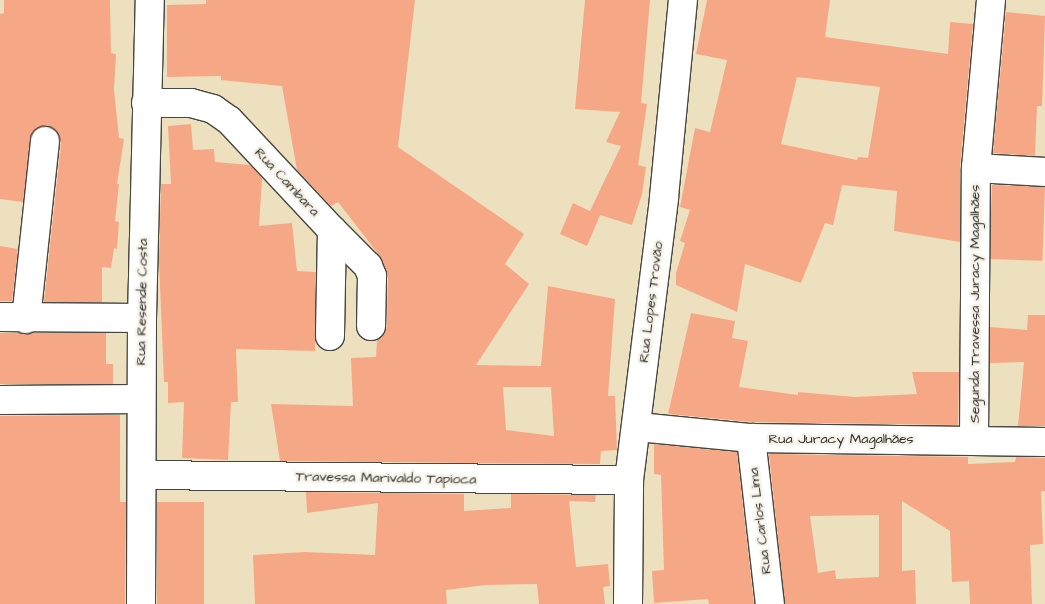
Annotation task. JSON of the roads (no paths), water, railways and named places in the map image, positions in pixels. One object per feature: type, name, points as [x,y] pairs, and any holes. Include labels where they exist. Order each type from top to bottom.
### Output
[{"type":"street","name":"Rua Resende Costa","points":[[141,604],[142,318],[150,0]]},
{"type":"street","name":"Rua Lopes Trovão","points":[[628,604],[629,480],[638,427],[683,0]]},
{"type":"street","name":"Segunda Travessa Juracy Magalhães","points":[[974,439],[976,168],[991,0]]},
{"type":"street","name":"Rua Cambara","points":[[146,103],[191,103],[213,109],[229,120],[368,266],[372,276],[371,326]]},
{"type":"street","points":[[45,141],[13,318],[142,318]]},
{"type":"street","points":[[976,168],[1045,172]]},
{"type":"street","points":[[330,336],[332,230]]},
{"type":"street","points":[[0,400],[141,399]]},
{"type":"street","name":"Rua Juracy Magalhães","points":[[638,427],[750,438],[974,439],[1045,442]]},
{"type":"street","name":"Rua Carlos Lima","points":[[750,438],[770,604]]},
{"type":"street","name":"Travessa Marivaldo Tapioca","points":[[142,475],[629,480]]}]
